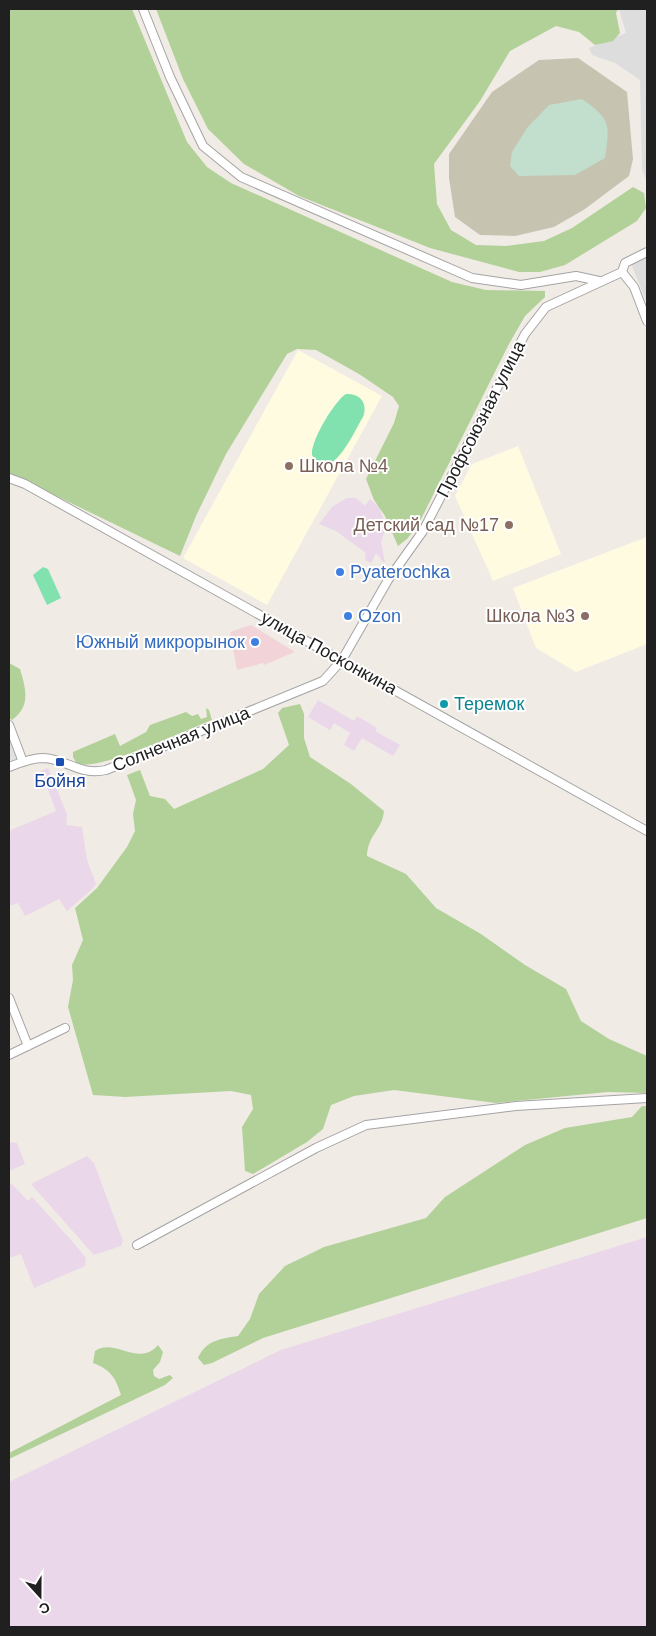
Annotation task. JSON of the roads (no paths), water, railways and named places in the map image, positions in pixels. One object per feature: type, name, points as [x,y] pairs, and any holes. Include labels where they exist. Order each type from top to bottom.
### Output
[{"type":"street","points":[[144,9],[170,77],[203,146],[241,177],[472,278],[521,285],[576,276],[599,281]]},
{"type":"street","name":"Профсоюзная улица","points":[[342,660],[388,580],[423,531],[525,334],[546,307],[622,272],[625,263],[647,252]]},
{"type":"street","points":[[622,272],[634,287],[647,322]]},
{"type":"street","name":"улица Посконкина","points":[[9,478],[25,484],[647,831]]},
{"type":"street","name":"Солнечная улица","points":[[9,767],[43,758],[83,771],[106,770],[323,681],[342,660]]},
{"type":"street","points":[[9,725],[23,762]]},
{"type":"street","points":[[9,998],[28,1046]]},
{"type":"street","points":[[9,1055],[65,1028]]},
{"type":"street","points":[[137,1245],[316,1148],[366,1125],[516,1106],[647,1098]]},
{"type":"place","name":"Школа №4","points":[[289,466]]},
{"type":"place","name":"Детский сад №17","points":[[509,525]]},
{"type":"place","name":"Pyaterochka","points":[[340,572]]},
{"type":"place","name":"Ozon","points":[[348,616]]},
{"type":"place","name":"Школа №3","points":[[585,616]]},
{"type":"place","name":"Южный микрорынок","points":[[255,642]]},
{"type":"place","name":"Теремок","points":[[444,704]]},
{"type":"place","name":"Бойня","points":[[60,762]]}]
